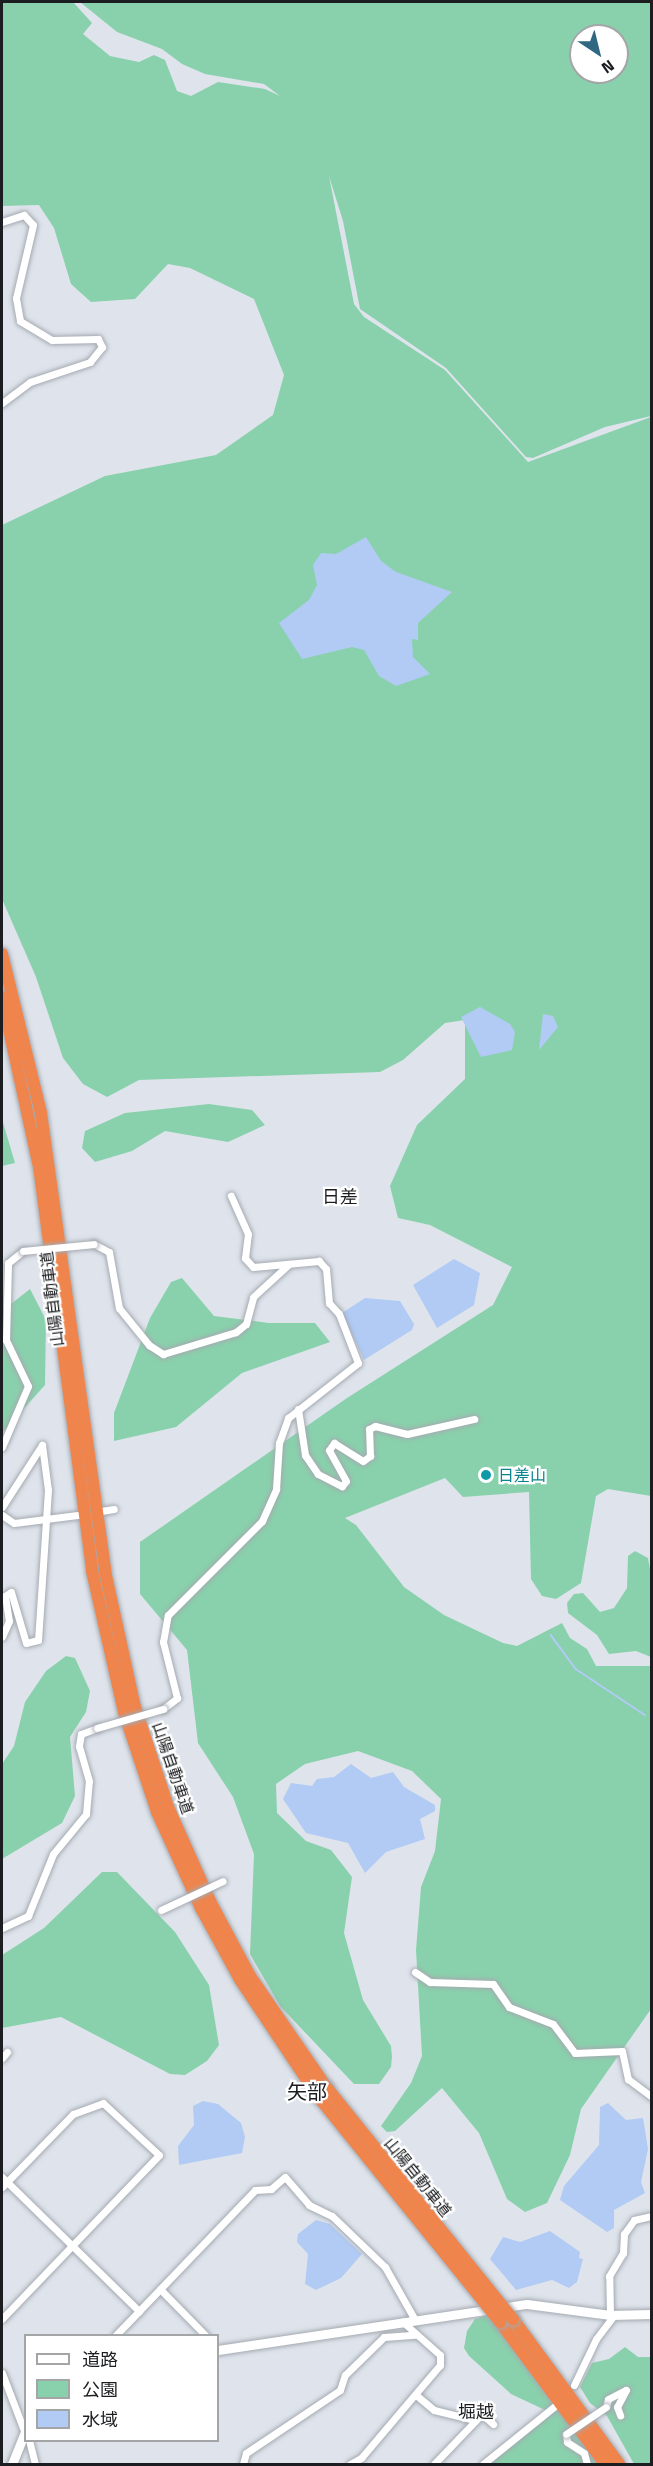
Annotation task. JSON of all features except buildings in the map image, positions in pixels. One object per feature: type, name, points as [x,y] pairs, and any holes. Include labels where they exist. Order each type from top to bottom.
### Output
[{"type":"highway","name":"山陽自動車道","points":[[2,954],[41,1113],[101,1550],[135,1707],[168,1807],[211,1903],[250,1976],[322,2092]]},
{"type":"highway","name":"山陽自動車道","points":[[2,997],[37,1156],[92,1571],[124,1712],[157,1812],[201,1908],[241,1981],[322,2092],[619,2464]]},
{"type":"highway","name":"山陽自動車道","points":[[506,2321],[605,2464]]},
{"type":"street","points":[[2,222],[24,215],[33,225],[16,298],[20,321],[52,340],[98,339],[102,347],[90,362],[30,382],[2,403]]},
{"type":"street","points":[[2,1928],[28,1916],[52,1854],[87,1814],[89,1781],[79,1746],[81,1734],[163,1709],[177,1698],[163,1642],[168,1615],[262,1521],[276,1489],[282,1427],[298,1409],[358,1363],[339,1314],[329,1303],[326,1269],[319,1261],[262,1269],[253,1267],[245,1258],[249,1239],[231,1196]]},
{"type":"street","points":[[2,1448],[28,1386],[6,1340],[8,1263],[23,1251],[94,1244],[109,1252],[119,1308],[149,1345],[163,1354],[236,1332],[246,1324],[253,1297],[289,1264]]},
{"type":"street","points":[[298,1409],[305,1455],[318,1474],[342,1486],[346,1481],[329,1450],[334,1443],[363,1461],[370,1456],[369,1429],[375,1426],[407,1434],[474,1419]]},
{"type":"street","points":[[2,1507],[42,1445],[48,1490],[38,1640],[26,1643],[11,1592],[5,1596],[9,1621],[2,1637]]},
{"type":"street","points":[[101,1511],[114,1509]]},
{"type":"street","points":[[2,1515],[14,1523],[45,1521],[78,1515]]},
{"type":"street","points":[[161,1910],[223,1881]]},
{"type":"street","points":[[415,1972],[430,1982],[493,1984],[509,2007],[554,2024],[575,2053],[622,2051],[627,2056],[624,2072],[628,2079],[651,2097]]},
{"type":"street","points":[[2,2319],[73,2246],[159,2155],[108,2105],[73,2114],[3,2182],[73,2246],[139,2311]]},
{"type":"street","points":[[117,2334],[255,2190],[271,2189],[285,2177],[309,2205],[332,2216],[385,2267],[415,2320]]},
{"type":"street","points":[[574,2385],[594,2342],[612,2315],[609,2276],[623,2253],[624,2234],[634,2220],[651,2216]]},
{"type":"street","points":[[160,2289],[204,2334]]},
{"type":"street","points":[[219,2349],[539,2304],[612,2315],[651,2314]]},
{"type":"street","points":[[350,2464],[361,2458],[416,2395],[442,2359],[403,2322]]},
{"type":"street","points":[[243,2464],[246,2453],[340,2391],[345,2374],[384,2337],[415,2335]]},
{"type":"street","points":[[2,2373],[24,2430]]},
{"type":"street","points":[[587,2464],[584,2453],[567,2442],[566,2434],[606,2407],[608,2399],[626,2390],[617,2407],[621,2415]]},
{"type":"street","points":[[416,2395],[434,2410],[474,2420]]},
{"type":"street","points":[[483,2464],[555,2406]]},
{"type":"street","points":[[434,2464],[482,2414],[493,2424]]},
{"type":"street","points":[[12,2464],[24,2439]]},
{"type":"street","points":[[30,2442],[37,2455],[35,2464]]},
{"type":"green space","points":[[2,2],[73,2],[92,23],[83,34],[110,56],[139,62],[154,55],[165,60],[177,91],[191,96],[218,82],[265,89],[280,96],[264,84],[205,74],[182,64],[162,49],[117,32],[80,2],[651,2],[651,416],[605,427],[533,458],[526,457],[446,368],[360,309],[343,221],[329,176],[354,304],[364,317],[445,370],[528,462],[651,417],[651,1496],[608,1489],[596,1496],[581,1583],[556,1599],[542,1596],[531,1579],[529,1492],[463,1497],[445,1478],[345,1518],[356,1525],[404,1587],[444,1615],[503,1643],[517,1646],[562,1623],[570,1638],[587,1649],[596,1666],[651,1666],[651,2009],[581,2109],[570,2155],[547,2203],[525,2212],[507,2199],[479,2133],[442,2088],[395,2131],[387,2132],[381,2126],[411,2083],[422,2056],[416,1950],[421,1887],[435,1851],[441,1799],[412,1771],[358,1751],[305,1764],[276,1784],[277,1813],[306,1841],[331,1850],[352,1877],[344,1933],[363,2000],[391,2046],[392,2057],[391,2067],[379,2084],[354,2084],[280,2006],[250,1954],[254,1854],[233,1797],[198,1743],[187,1650],[140,1594],[140,1542],[347,1398],[493,1305],[512,1267],[430,1225],[398,1218],[390,1186],[417,1125],[465,1079],[465,1020],[445,1023],[403,1060],[380,1072],[139,1080],[107,1097],[83,1084],[63,1058],[36,977],[2,899],[2,525],[105,476],[216,455],[273,415],[284,375],[254,299],[190,268],[168,264],[135,299],[91,302],[71,284],[54,228],[39,205],[2,206]]},
{"type":"green space","points":[[209,1104],[252,1110],[265,1125],[228,1142],[165,1131],[132,1151],[95,1162],[82,1148],[85,1131],[125,1113]]},
{"type":"green space","points":[[2,1119],[15,1163],[2,1166]]},
{"type":"green space","points":[[182,1278],[214,1316],[269,1323],[315,1323],[330,1342],[242,1373],[176,1427],[114,1441],[114,1413],[150,1318],[171,1282]]},
{"type":"green space","points":[[30,1289],[46,1320],[45,1385],[2,1433],[2,1311]]},
{"type":"green space","points":[[635,1551],[648,1558],[651,1574],[651,1657],[636,1651],[609,1654],[597,1635],[568,1613],[567,1603],[574,1594],[583,1593],[600,1612],[614,1608],[627,1588],[628,1556]]},
{"type":"green space","points":[[66,1656],[75,1658],[90,1691],[86,1712],[70,1737],[75,1796],[62,1823],[2,1859],[2,1764],[14,1746],[25,1702],[46,1671]]},
{"type":"green space","points":[[102,1872],[117,1872],[175,1932],[209,1985],[219,2045],[207,2061],[185,2075],[170,2074],[61,2017],[2,2028],[2,1955],[44,1928]]},
{"type":"green space","points":[[489,2315],[598,2464],[488,2464],[557,2409],[553,2404],[545,2410],[511,2394],[469,2356],[464,2348],[467,2331],[475,2319]]},
{"type":"green space","points":[[625,2347],[638,2357],[651,2357],[651,2464],[634,2464],[607,2416],[590,2403],[580,2387],[592,2363],[609,2359]]},
{"type":"water","points":[[366,537],[381,561],[396,572],[452,592],[418,623],[418,640],[412,639],[413,657],[430,674],[396,686],[379,676],[364,650],[352,647],[302,659],[279,623],[309,600],[317,585],[313,565],[321,553],[336,554]]},
{"type":"water","points":[[480,1007],[510,1024],[515,1032],[512,1050],[481,1057],[461,1017]]},
{"type":"water","points":[[543,1014],[553,1016],[558,1027],[539,1050]]},
{"type":"water","points":[[454,1259],[480,1273],[474,1305],[437,1328],[413,1285]]},
{"type":"water","points":[[365,1298],[400,1301],[414,1324],[412,1330],[364,1360],[342,1313]]},
{"type":"water","points":[[351,1764],[371,1778],[393,1772],[404,1787],[435,1805],[435,1811],[420,1819],[425,1839],[386,1852],[365,1873],[348,1843],[306,1833],[283,1799],[291,1783],[312,1786],[317,1779],[334,1777]]},
{"type":"water","points":[[203,2101],[218,2104],[241,2123],[245,2137],[242,2153],[179,2165],[178,2146],[194,2125],[193,2106]]},
{"type":"water","points":[[608,2103],[626,2120],[643,2118],[648,2149],[641,2182],[645,2193],[614,2210],[614,2228],[607,2232],[560,2200],[564,2186],[599,2145],[600,2107]]},
{"type":"water","points":[[316,2220],[330,2224],[362,2254],[341,2278],[316,2290],[305,2284],[308,2254],[297,2242],[298,2234]]},
{"type":"water","points":[[550,2231],[580,2252],[579,2258],[583,2259],[577,2282],[569,2288],[552,2280],[516,2290],[490,2259],[503,2237],[520,2242]]},
{"type":"waterway","points":[[551,1635],[576,1669],[645,1715]]},
{"type":"place","name":"日差山","points":[[486,1475]]},
{"type":"district","name":"日差","points":[[340,1197]]},
{"type":"district","name":"矢部","points":[[307,2091]]},
{"type":"district","name":"堀越","points":[[476,2412]]}]
